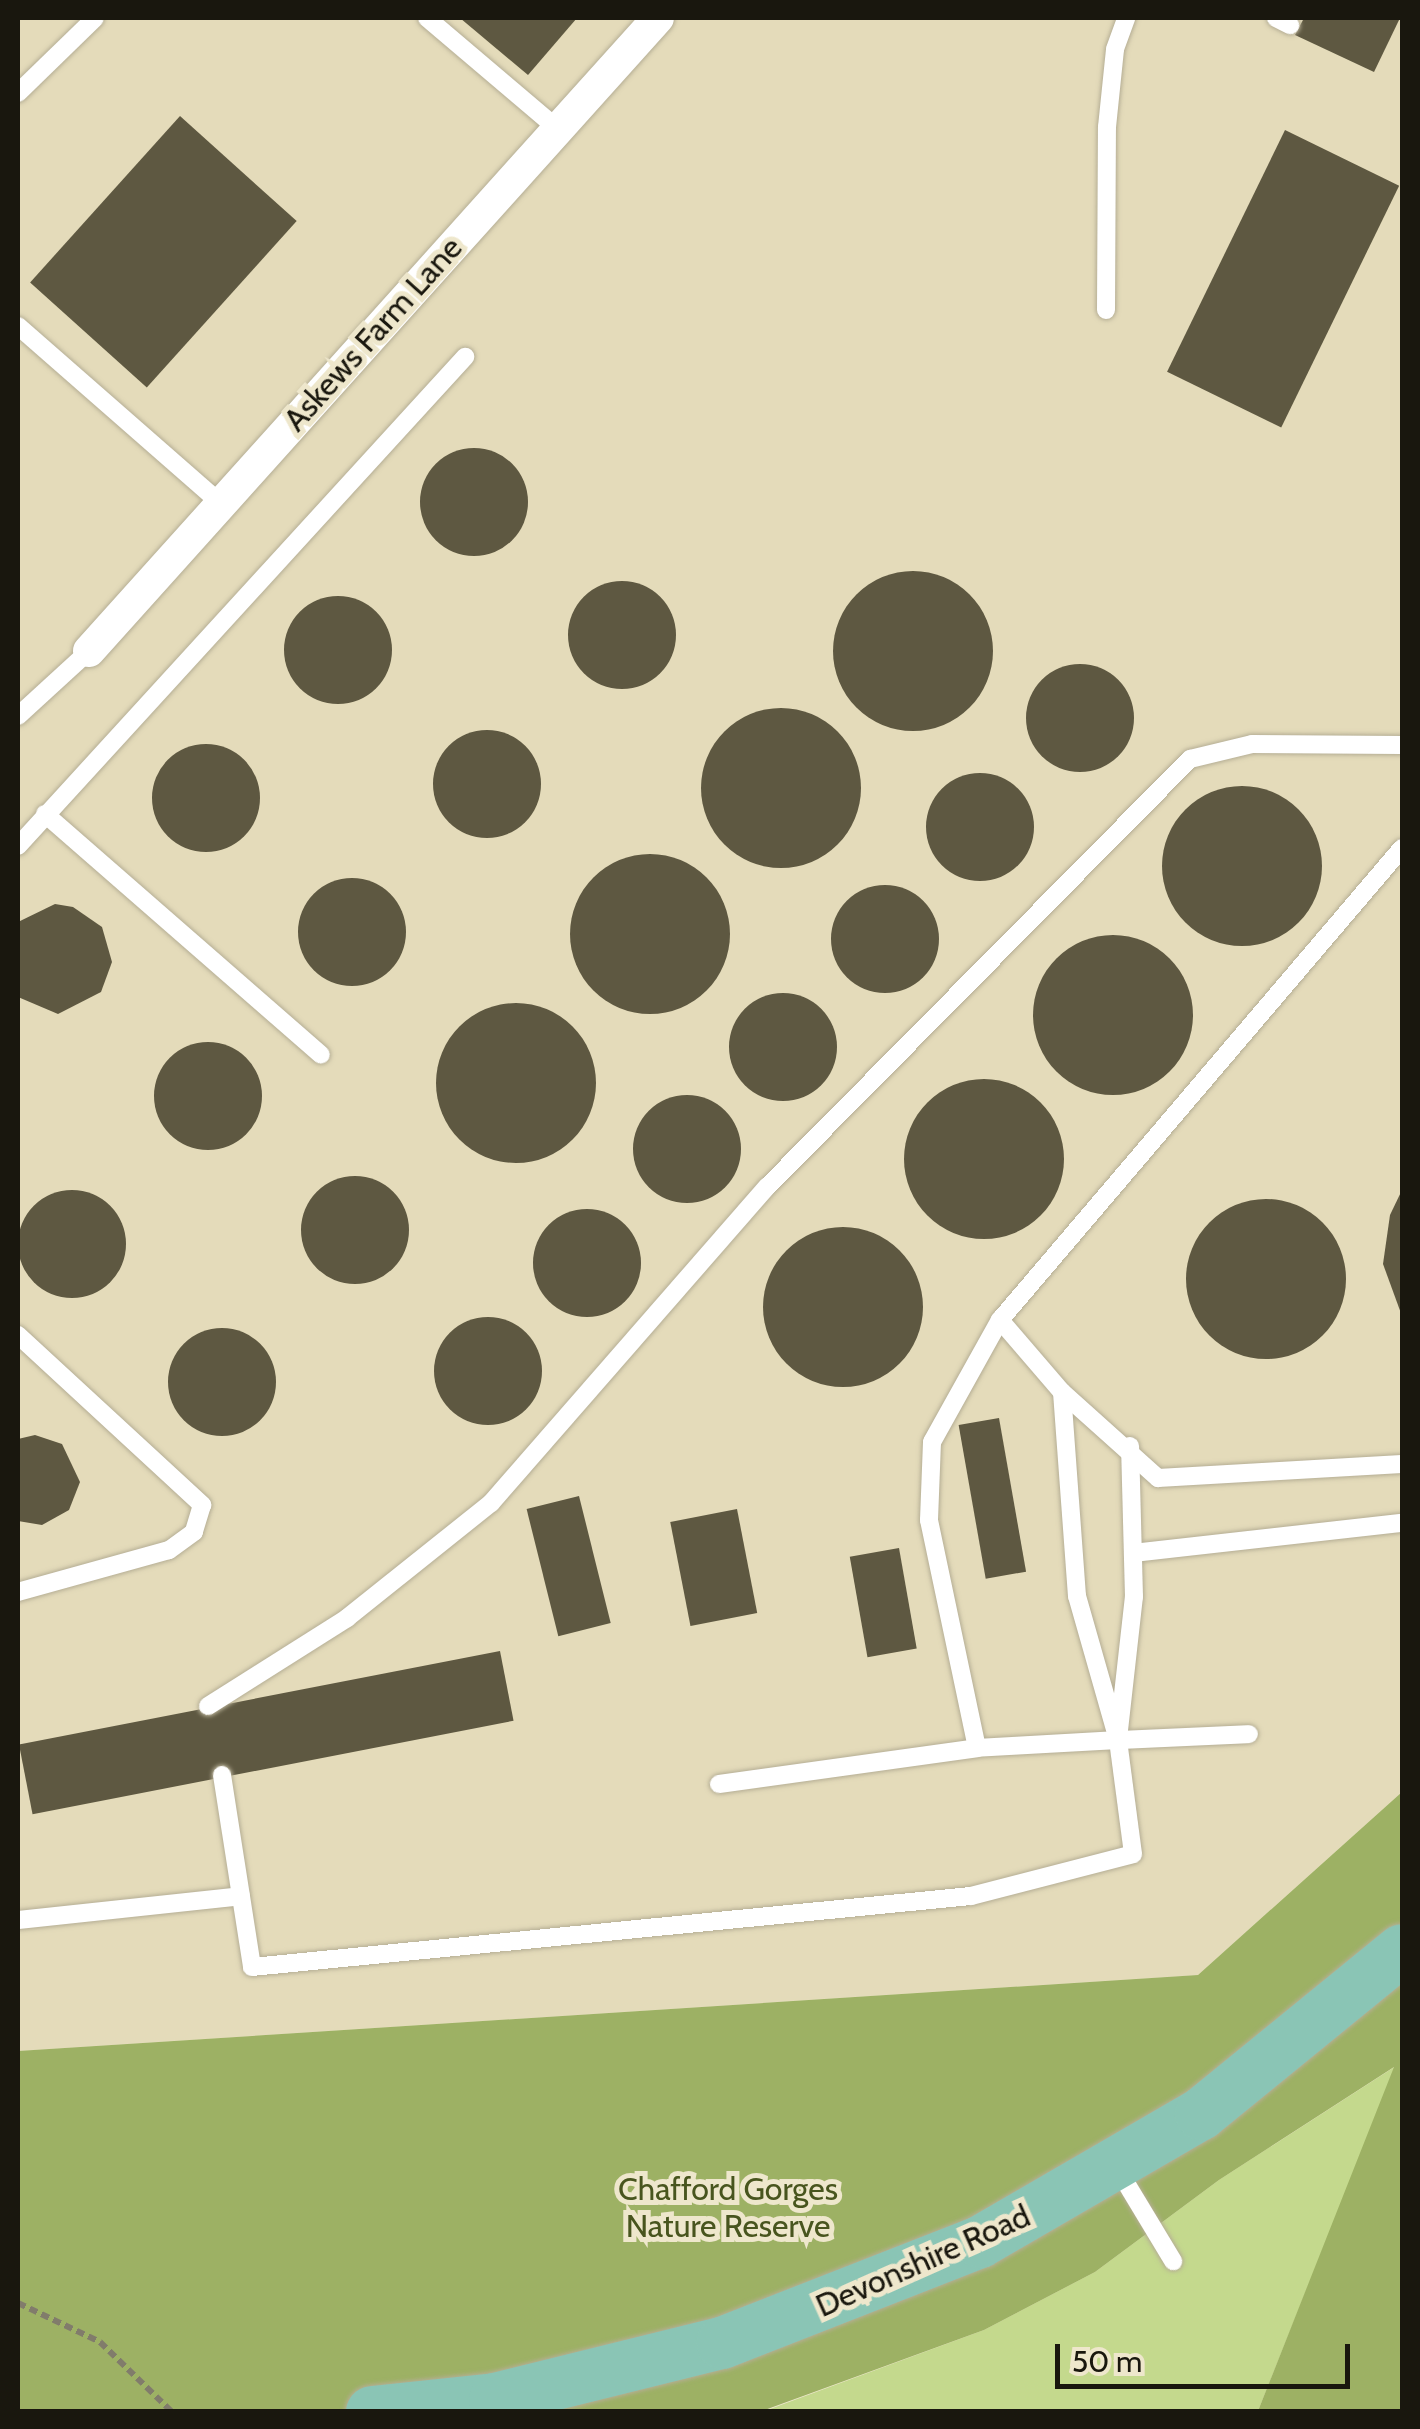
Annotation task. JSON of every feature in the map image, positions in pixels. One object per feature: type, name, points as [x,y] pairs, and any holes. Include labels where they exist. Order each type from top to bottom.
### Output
[{"type":"main road","name":"Devonshire Road","points":[[372,2412],[494,2400],[722,2343],[980,2242],[1116,2167],[1216,2102],[1402,1950]]},
{"type":"street","name":"Askews Farm Lane","points":[[89,651],[658,18]]},
{"type":"lane","points":[[18,93],[94,18]]},
{"type":"lane","points":[[428,18],[558,129]]},
{"type":"lane","points":[[1106,310],[1107,127],[1115,48],[1126,18]]},
{"type":"lane","points":[[18,326],[221,504]]},
{"type":"lane","points":[[18,846],[465,357]]},
{"type":"lane","points":[[18,716],[89,651]]},
{"type":"lane","points":[[208,1706],[347,1618],[490,1503],[767,1187],[1190,759],[1252,744],[1402,745]]},
{"type":"lane","points":[[46,814],[321,1055]]},
{"type":"lane","points":[[977,1748],[929,1520],[932,1442],[1000,1320],[1402,848]]},
{"type":"lane","points":[[1000,1320],[1062,1392],[1130,1446],[1158,1478],[1402,1464]]},
{"type":"lane","points":[[18,1334],[202,1504],[194,1532],[170,1550],[18,1592]]},
{"type":"lane","points":[[222,1775],[252,1967],[971,1896],[1132,1854],[1118,1740],[1076,1596],[1062,1392]]},
{"type":"lane","points":[[1118,1740],[1133,1553],[1130,1446]]},
{"type":"lane","points":[[1133,1553],[1402,1523]]},
{"type":"lane","points":[[719,1784],[977,1748],[1249,1734]]},
{"type":"lane","points":[[18,1920],[241,1896]]},
{"type":"lane","points":[[1116,2167],[1173,2261]]},
{"type":"path","points":[[18,2303],[100,2342],[172,2412]]},
{"type":"shaded area","points":[[18,18],[1402,18],[1402,1792],[1198,1975],[18,2051]]},
{"type":"green space","name":"Chafford Gorges Nature Reserve","points":[[1402,1792],[1402,2411],[1258,2411],[1394,2067],[1219,2180],[1095,2272],[984,2330],[762,2411],[18,2412],[18,2051],[1198,1975]]},
{"type":"green space","points":[[1396,2066],[1258,2411],[762,2412],[984,2330],[1095,2272],[1219,2180]]},
{"type":"building","points":[[460,18],[577,18],[528,75]]},
{"type":"building","points":[[1304,18],[1400,18],[1374,72],[1295,35]]},
{"type":"building","points":[[180,116],[297,221],[147,388],[30,282]]},
{"type":"building","points":[[1285,130],[1399,186],[1281,427],[1167,372]]},
{"type":"building","points":[[474,448],[495,452],[512,464],[524,481],[528,502],[524,523],[512,540],[495,552],[474,556],[453,552],[436,540],[424,523],[420,502],[424,481],[436,464],[453,452]]},
{"type":"building","points":[[913,571],[944,577],[970,594],[987,620],[993,651],[987,682],[970,708],[944,725],[913,731],[882,725],[856,708],[839,682],[833,651],[839,620],[856,594],[882,577]]},
{"type":"building","points":[[622,581],[643,585],[660,597],[672,614],[676,635],[672,656],[660,673],[643,685],[622,689],[601,685],[584,673],[572,656],[568,635],[572,614],[584,597],[601,585]]},
{"type":"building","points":[[338,596],[359,600],[376,612],[388,629],[392,650],[388,671],[376,688],[359,700],[338,704],[317,700],[300,688],[288,671],[284,650],[288,629],[300,612],[317,600]]},
{"type":"building","points":[[1080,664],[1101,668],[1118,680],[1130,697],[1134,718],[1130,739],[1118,756],[1101,768],[1080,772],[1059,768],[1042,756],[1030,739],[1026,718],[1030,697],[1042,680],[1059,668]]},
{"type":"building","points":[[781,708],[812,714],[838,731],[855,757],[861,788],[855,819],[838,845],[812,862],[781,868],[750,862],[724,845],[707,819],[701,788],[707,757],[724,731],[750,714]]},
{"type":"building","points":[[487,730],[508,734],[525,746],[537,763],[541,784],[537,805],[525,822],[508,834],[487,838],[466,834],[449,822],[437,805],[433,784],[437,763],[449,746],[466,734]]},
{"type":"building","points":[[206,744],[227,748],[244,760],[256,777],[260,798],[256,819],[244,836],[227,848],[206,852],[185,848],[168,836],[156,819],[152,798],[156,777],[168,760],[185,748]]},
{"type":"building","points":[[980,773],[1001,777],[1018,789],[1030,806],[1034,827],[1030,848],[1018,865],[1001,877],[980,881],[959,877],[942,865],[930,848],[926,827],[930,806],[942,789],[959,777]]},
{"type":"building","points":[[1242,786],[1273,792],[1299,809],[1316,835],[1322,866],[1316,897],[1299,923],[1273,940],[1242,946],[1211,940],[1185,923],[1168,897],[1162,866],[1168,835],[1185,809],[1211,792]]},
{"type":"building","points":[[650,854],[681,860],[707,877],[724,903],[730,934],[724,965],[707,991],[681,1008],[650,1014],[619,1008],[593,991],[576,965],[570,934],[576,903],[593,877],[619,860]]},
{"type":"building","points":[[352,878],[373,882],[390,894],[402,911],[406,932],[402,953],[390,970],[373,982],[352,986],[331,982],[314,970],[302,953],[298,932],[302,911],[314,894],[331,882]]},
{"type":"building","points":[[885,885],[906,889],[923,901],[935,918],[939,939],[935,960],[923,977],[906,989],[885,993],[864,989],[847,977],[835,960],[831,939],[835,918],[847,901],[864,889]]},
{"type":"building","points":[[55,904],[73,907],[102,927],[112,962],[101,992],[58,1014],[18,997],[18,922]]},
{"type":"building","points":[[1113,935],[1144,941],[1170,958],[1187,984],[1193,1015],[1187,1046],[1170,1072],[1144,1089],[1113,1095],[1082,1089],[1056,1072],[1039,1046],[1033,1015],[1039,984],[1056,958],[1082,941]]},
{"type":"building","points":[[783,993],[804,997],[821,1009],[833,1026],[837,1047],[833,1068],[821,1085],[804,1097],[783,1101],[762,1097],[745,1085],[733,1068],[729,1047],[733,1026],[745,1009],[762,997]]},
{"type":"building","points":[[516,1003],[547,1009],[573,1026],[590,1052],[596,1083],[590,1114],[573,1140],[547,1157],[516,1163],[485,1157],[459,1140],[442,1114],[436,1083],[442,1052],[459,1026],[485,1009]]},
{"type":"building","points":[[208,1042],[229,1046],[246,1058],[258,1075],[262,1096],[258,1117],[246,1134],[229,1146],[208,1150],[187,1146],[170,1134],[158,1117],[154,1096],[158,1075],[170,1058],[187,1046]]},
{"type":"building","points":[[984,1079],[1015,1085],[1041,1102],[1058,1128],[1064,1159],[1058,1190],[1041,1216],[1015,1233],[984,1239],[953,1233],[927,1216],[910,1190],[904,1159],[910,1128],[927,1102],[953,1085]]},
{"type":"building","points":[[687,1095],[708,1099],[725,1111],[737,1128],[741,1149],[737,1170],[725,1187],[708,1199],[687,1203],[666,1199],[649,1187],[637,1170],[633,1149],[637,1128],[649,1111],[666,1099]]},
{"type":"building","points":[[355,1176],[376,1180],[393,1192],[405,1209],[409,1230],[405,1251],[393,1268],[376,1280],[355,1284],[334,1280],[317,1268],[305,1251],[301,1230],[305,1209],[317,1192],[334,1180]]},
{"type":"building","points":[[72,1190],[93,1194],[110,1206],[122,1223],[126,1244],[122,1265],[110,1282],[93,1294],[72,1298],[51,1294],[34,1282],[22,1265],[18,1244],[22,1223],[34,1206],[51,1194]]},
{"type":"building","points":[[1402,1190],[1402,1316],[1383,1264],[1390,1215]]},
{"type":"building","points":[[1266,1199],[1297,1205],[1323,1222],[1340,1248],[1346,1279],[1340,1310],[1323,1336],[1297,1353],[1266,1359],[1235,1353],[1209,1336],[1192,1310],[1186,1279],[1192,1248],[1209,1222],[1235,1205]]},
{"type":"building","points":[[587,1209],[608,1213],[625,1225],[637,1242],[641,1263],[637,1284],[625,1301],[608,1313],[587,1317],[566,1313],[549,1301],[537,1284],[533,1263],[537,1242],[549,1225],[566,1213]]},
{"type":"building","points":[[843,1227],[874,1233],[900,1250],[917,1276],[923,1307],[917,1338],[900,1364],[874,1381],[843,1387],[812,1381],[786,1364],[769,1338],[763,1307],[769,1276],[786,1250],[812,1233]]},
{"type":"building","points":[[488,1317],[509,1321],[526,1333],[538,1350],[542,1371],[538,1392],[526,1409],[509,1421],[488,1425],[467,1421],[450,1409],[438,1392],[434,1371],[438,1350],[450,1333],[467,1321]]},
{"type":"building","points":[[222,1328],[243,1332],[260,1344],[272,1361],[276,1382],[272,1403],[260,1420],[243,1432],[222,1436],[201,1432],[184,1420],[172,1403],[168,1382],[172,1361],[184,1344],[201,1332]]},
{"type":"building","points":[[999,1418],[1026,1572],[986,1579],[959,1425]]},
{"type":"building","points":[[35,1435],[62,1444],[80,1482],[69,1510],[42,1525],[18,1521],[18,1439]]},
{"type":"building","points":[[579,1496],[611,1623],[558,1636],[527,1509]]},
{"type":"building","points":[[737,1509],[757,1613],[690,1626],[670,1522]]},
{"type":"building","points":[[899,1548],[917,1648],[867,1657],[850,1557]]},
{"type":"building","points":[[500,1651],[514,1721],[33,1814],[19,1744]]}]
